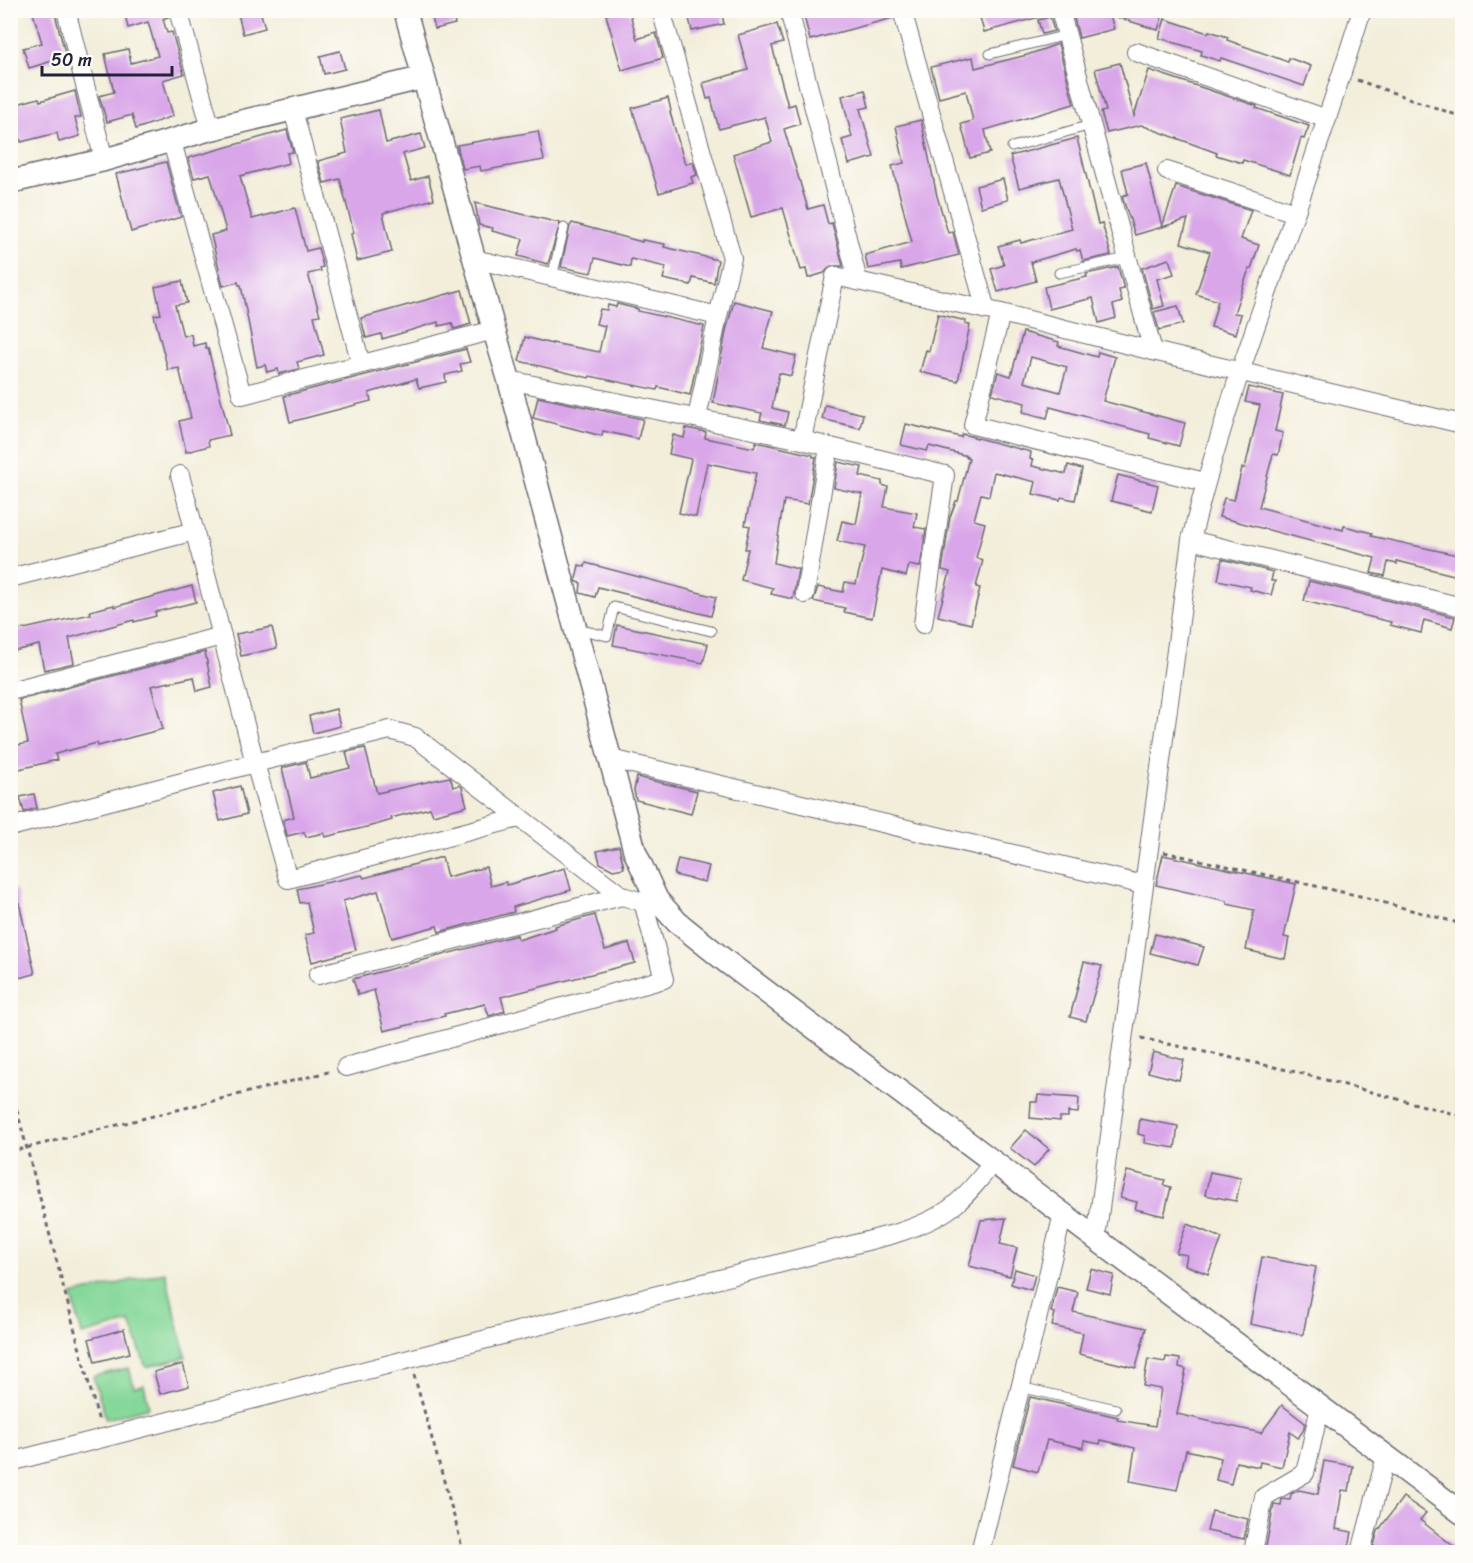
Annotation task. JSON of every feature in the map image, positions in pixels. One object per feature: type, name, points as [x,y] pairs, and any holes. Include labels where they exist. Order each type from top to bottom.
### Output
[{"type":"street","points":[[66,10],[104,160]]},
{"type":"street","points":[[178,10],[211,129]]},
{"type":"street","points":[[346,1067],[664,979],[650,901],[509,380],[422,78],[405,10]]},
{"type":"street","points":[[661,10],[732,258],[697,418]]},
{"type":"street","points":[[789,10],[858,281]]},
{"type":"street","points":[[902,10],[993,312],[973,425],[1205,482]]},
{"type":"street","points":[[1060,10],[1153,351]]},
{"type":"street","points":[[1096,1238],[1191,540],[1205,482],[1240,370],[1342,75],[1362,10]]},
{"type":"street","points":[[1136,52],[1327,119]]},
{"type":"street","points":[[10,182],[104,160],[211,129],[422,78]]},
{"type":"street","points":[[293,110],[361,364]]},
{"type":"street","points":[[172,142],[242,395],[494,330]]},
{"type":"street","points":[[1167,171],[1295,213]]},
{"type":"street","points":[[474,259],[718,316]]},
{"type":"street","points":[[802,440],[835,276],[1462,424]]},
{"type":"street","points":[[509,380],[802,440],[945,475],[923,624]]},
{"type":"street","points":[[805,594],[829,447]]},
{"type":"street","points":[[180,475],[255,763],[288,879],[519,818]]},
{"type":"street","points":[[10,578],[195,531]]},
{"type":"street","points":[[1191,540],[1462,607]]},
{"type":"street","points":[[10,691],[222,636]]},
{"type":"street","points":[[10,827],[390,730],[415,737],[622,896]]},
{"type":"street","points":[[610,759],[1144,885]]},
{"type":"street","points":[[318,975],[622,896],[650,901],[728,963],[1462,1513]]},
{"type":"street","points":[[10,1462],[922,1225],[948,1211],[970,1192],[994,1161]]},
{"type":"street","points":[[980,1552],[1064,1214]]},
{"type":"street","points":[[1253,1552],[1264,1497],[1305,1473],[1320,1407]]},
{"type":"street","points":[[1361,1552],[1386,1456]]},
{"type":"lane","points":[[990,54],[1066,35]]},
{"type":"lane","points":[[1012,147],[1091,125]]},
{"type":"lane","points":[[552,277],[564,228]]},
{"type":"lane","points":[[1059,273],[1127,258]]},
{"type":"lane","points":[[576,629],[607,636],[614,607],[711,631]]},
{"type":"lane","points":[[1020,1387],[1116,1409]]},
{"type":"path","points":[[1342,75],[1462,117]]},
{"type":"path","points":[[1149,848],[1360,896],[1462,924]]},
{"type":"path","points":[[1125,1034],[1292,1071],[1462,1116]]},
{"type":"path","points":[[10,1152],[346,1067]]},
{"type":"path","points":[[10,1084],[104,1438]]},
{"type":"path","points":[[409,1360],[463,1552]]},
{"type":"green space","points":[[165,1272],[186,1357],[146,1367],[130,1322],[82,1335],[72,1295]]},
{"type":"green space","points":[[129,1368],[134,1387],[144,1385],[149,1407],[106,1419],[93,1376]]},
{"type":"building","points":[[32,10],[54,10],[66,57],[29,68],[23,48],[42,43]]},
{"type":"building","points":[[124,10],[167,10],[168,17],[163,19],[167,33],[172,32],[184,74],[163,80],[173,116],[136,129],[132,115],[107,122],[99,96],[114,92],[105,54],[128,49],[131,63],[158,56],[148,22],[128,28]]},
{"type":"building","points":[[237,10],[260,10],[265,28],[243,34]]},
{"type":"building","points":[[430,10],[452,10],[455,24],[435,29]]},
{"type":"building","points":[[629,10],[637,39],[656,33],[663,58],[622,70],[606,15]]},
{"type":"building","points":[[687,10],[721,10],[724,24],[692,31]]},
{"type":"building","points":[[827,10],[891,10],[893,18],[810,40],[804,16]]},
{"type":"building","points":[[978,10],[1046,10],[1047,15],[984,32]]},
{"type":"building","points":[[1104,10],[1156,10],[1154,14],[1162,17],[1158,30],[1110,15],[1114,29],[1079,38],[1074,18]]},
{"type":"building","points":[[1050,17],[1054,31],[1042,34],[1038,20]]},
{"type":"building","points":[[1165,19],[1228,37],[1227,40],[1288,62],[1289,58],[1311,66],[1304,86],[1221,58],[1220,61],[1201,55],[1202,51],[1159,38]]},
{"type":"building","points":[[777,24],[783,43],[772,46],[788,106],[795,104],[800,124],[784,129],[808,209],[823,205],[828,224],[832,223],[843,266],[831,266],[824,273],[808,278],[806,269],[801,270],[783,208],[751,217],[733,154],[772,142],[765,117],[719,129],[711,98],[707,99],[703,83],[748,70],[738,35]]},
{"type":"building","points":[[1058,44],[1074,104],[985,130],[990,153],[970,158],[961,124],[973,121],[966,91],[939,98],[931,67],[973,57],[975,68],[1027,55]]},
{"type":"building","points":[[340,51],[345,69],[324,74],[320,56]]},
{"type":"building","points":[[1120,63],[1134,116],[1149,70],[1309,126],[1304,139],[1301,138],[1290,175],[1243,160],[1242,163],[1216,155],[1217,153],[1141,125],[1107,133],[1101,112],[1106,111],[1095,69]]},
{"type":"building","points":[[865,90],[869,107],[860,109],[874,157],[849,164],[842,140],[852,137],[842,96]]},
{"type":"building","points":[[75,91],[81,117],[75,118],[80,136],[59,142],[57,133],[21,142],[18,129],[10,131],[10,106],[39,98],[40,101]]},
{"type":"building","points":[[668,98],[685,164],[693,162],[697,175],[691,177],[693,183],[659,193],[632,108]]},
{"type":"building","points":[[379,110],[386,143],[421,134],[425,148],[403,154],[411,181],[428,176],[434,199],[383,213],[392,252],[357,261],[351,234],[354,233],[340,179],[324,183],[318,161],[347,153],[340,119]]},
{"type":"building","points":[[921,120],[937,196],[948,233],[953,232],[959,255],[901,269],[900,263],[868,269],[865,255],[912,242],[892,166],[904,163],[896,126]]},
{"type":"building","points":[[287,130],[293,152],[287,153],[289,163],[240,176],[252,219],[295,208],[306,251],[318,248],[323,267],[320,268],[321,271],[308,274],[320,315],[314,316],[324,355],[297,362],[299,369],[279,374],[278,369],[267,372],[265,365],[257,367],[241,285],[238,282],[223,286],[211,235],[226,231],[210,174],[194,178],[188,158]]},
{"type":"building","points":[[538,131],[544,160],[481,171],[480,166],[463,169],[457,145]]},
{"type":"building","points":[[1077,138],[1098,224],[1102,223],[1111,255],[1083,261],[1080,250],[1076,249],[1031,262],[1036,281],[998,292],[991,269],[1004,265],[998,246],[1020,240],[1021,243],[1072,229],[1059,178],[1019,188],[1010,156]]},
{"type":"building","points":[[166,162],[181,217],[131,232],[116,174]]},
{"type":"building","points":[[1146,163],[1162,227],[1135,235],[1122,196],[1128,194],[1122,169]]},
{"type":"building","points":[[1003,179],[1008,200],[981,207],[976,186]]},
{"type":"building","points":[[1176,186],[1251,210],[1241,239],[1259,245],[1234,313],[1241,314],[1236,334],[1211,327],[1218,301],[1196,294],[1210,252],[1181,243],[1188,219],[1162,227]]},
{"type":"building","points":[[475,203],[560,223],[548,264],[518,256],[523,239],[479,225]]},
{"type":"building","points":[[572,223],[642,242],[642,240],[665,244],[664,247],[718,260],[714,283],[693,278],[691,285],[663,279],[666,267],[631,259],[630,267],[595,258],[591,273],[561,267]]},
{"type":"building","points":[[1169,259],[1174,274],[1157,279],[1164,306],[1153,309],[1142,268]]},
{"type":"building","points":[[1118,267],[1124,289],[1119,290],[1122,302],[1113,305],[1116,318],[1099,323],[1093,298],[1049,309],[1044,287]]},
{"type":"building","points":[[182,281],[187,303],[175,305],[183,336],[191,334],[193,346],[205,343],[208,348],[230,435],[208,440],[209,446],[186,452],[179,421],[191,418],[179,368],[168,370],[154,315],[161,314],[155,287]]},
{"type":"building","points":[[462,290],[471,324],[454,329],[452,323],[439,326],[438,322],[382,339],[381,334],[366,338],[361,318]]},
{"type":"building","points":[[734,301],[773,311],[763,348],[796,356],[791,376],[779,373],[772,408],[788,412],[785,425],[760,420],[762,413],[713,403]]},
{"type":"building","points":[[617,304],[704,326],[690,395],[658,387],[657,390],[590,376],[589,378],[519,361],[525,337],[599,352],[605,326],[596,324],[600,309],[607,310],[608,305],[616,307]]},
{"type":"building","points":[[1178,306],[1183,324],[1159,330],[1154,312]]},
{"type":"building","points":[[938,314],[966,321],[965,324],[970,325],[958,381],[920,372],[926,350],[929,351]]},
{"type":"building","points":[[1023,332],[1059,342],[1058,346],[1097,357],[1098,352],[1115,357],[1103,401],[1185,423],[1179,446],[1149,438],[1150,434],[1050,407],[1047,418],[1023,412],[1025,403],[992,394],[998,372],[1011,376]],"holes":[[[1031,357],[1067,367],[1060,392],[1024,382]]]},
{"type":"building","points":[[466,349],[470,362],[460,364],[462,371],[445,375],[446,382],[419,388],[416,379],[369,393],[371,401],[290,422],[284,396]]},
{"type":"building","points":[[1249,387],[1283,395],[1275,431],[1283,433],[1278,455],[1273,454],[1259,507],[1343,530],[1344,526],[1372,533],[1371,536],[1462,556],[1462,577],[1397,561],[1397,564],[1388,562],[1385,576],[1371,573],[1375,558],[1219,517],[1224,498],[1234,500],[1242,468],[1245,468],[1260,405],[1245,402]]},
{"type":"building","points":[[538,397],[643,419],[638,439],[603,431],[602,436],[533,418]]},
{"type":"building","points":[[825,405],[863,414],[860,428],[822,419]]},
{"type":"building","points":[[906,424],[961,437],[962,434],[1031,452],[1032,466],[1066,474],[1068,465],[1082,469],[1075,500],[1061,497],[1060,500],[1033,494],[1036,482],[994,472],[989,496],[981,494],[974,520],[985,523],[976,558],[983,560],[976,587],[980,588],[971,624],[938,616],[950,572],[942,570],[950,517],[958,501],[969,458],[929,446],[927,451],[901,445]]},
{"type":"building","points":[[686,428],[706,432],[705,438],[754,448],[756,442],[816,457],[808,504],[784,500],[777,543],[774,563],[798,569],[793,599],[771,594],[773,588],[741,580],[748,549],[745,549],[750,526],[745,525],[756,473],[707,463],[696,517],[679,513],[691,459],[669,454],[673,435],[684,438]]},
{"type":"building","points":[[838,462],[862,467],[860,476],[882,481],[882,485],[888,487],[884,507],[917,513],[914,527],[926,529],[920,567],[909,565],[906,576],[882,570],[872,618],[844,612],[845,608],[813,601],[818,587],[843,592],[845,582],[856,584],[865,547],[837,541],[842,521],[856,524],[862,494],[834,488]]},
{"type":"building","points":[[1118,475],[1158,485],[1152,511],[1111,501]]},
{"type":"building","points":[[1222,559],[1273,572],[1271,581],[1275,581],[1271,595],[1250,590],[1251,587],[1218,580]]},
{"type":"building","points":[[586,563],[716,597],[711,616],[598,587],[595,597],[580,593],[581,583],[576,579],[579,565],[585,567]]},
{"type":"building","points":[[1309,581],[1455,617],[1452,628],[1424,620],[1421,633],[1390,625],[1391,622],[1304,601]]},
{"type":"building","points":[[192,586],[196,602],[155,612],[156,616],[69,638],[74,663],[44,670],[39,645],[10,652],[10,632],[91,614],[90,611],[114,605],[114,607]]},
{"type":"building","points":[[617,625],[708,644],[703,663],[613,645]]},
{"type":"building","points":[[272,627],[277,648],[241,656],[236,634]]},
{"type":"building","points":[[205,652],[212,687],[197,691],[194,677],[151,686],[163,729],[98,746],[97,743],[55,754],[57,760],[15,770],[10,747],[28,743],[19,700]]},
{"type":"building","points":[[336,709],[340,726],[313,733],[309,716]]},
{"type":"building","points":[[365,748],[377,793],[449,777],[453,787],[459,785],[462,787],[467,806],[433,815],[430,808],[325,837],[324,833],[306,837],[304,832],[287,836],[283,820],[294,817],[282,768],[306,762],[310,778],[350,768],[346,752]]},
{"type":"building","points":[[637,777],[697,791],[691,814],[636,800],[634,790]]},
{"type":"building","points":[[240,786],[247,814],[220,821],[213,793]]},
{"type":"building","points":[[34,794],[37,808],[24,812],[20,797]]},
{"type":"building","points":[[619,846],[624,868],[613,870],[600,863],[597,851]]},
{"type":"building","points":[[1163,855],[1296,884],[1284,937],[1289,938],[1285,959],[1246,950],[1254,910],[1227,904],[1227,901],[1156,885]]},
{"type":"building","points":[[442,857],[447,877],[486,867],[491,886],[506,882],[507,885],[565,868],[571,890],[513,907],[514,912],[439,932],[437,926],[392,938],[378,891],[343,901],[356,950],[312,962],[305,935],[314,933],[307,902],[300,903],[297,889],[362,875],[364,878]]},
{"type":"building","points":[[678,859],[709,866],[705,882],[674,875]]},
{"type":"building","points":[[16,889],[35,974],[10,980],[10,890]]},
{"type":"building","points":[[595,915],[605,950],[629,943],[635,963],[501,997],[505,1011],[489,1016],[485,1004],[384,1031],[374,990],[358,995],[353,979],[517,935],[518,940],[556,928],[555,926]]},
{"type":"building","points":[[1155,934],[1204,947],[1198,965],[1150,953]]},
{"type":"building","points":[[1084,962],[1102,966],[1086,1021],[1070,1017]]},
{"type":"building","points":[[1153,1052],[1184,1060],[1179,1080],[1148,1072]]},
{"type":"building","points":[[1038,1095],[1079,1098],[1078,1113],[1068,1112],[1068,1117],[1060,1117],[1060,1121],[1030,1118],[1031,1102],[1037,1102]]},
{"type":"building","points":[[1140,1119],[1178,1126],[1175,1148],[1144,1143],[1145,1136],[1138,1134]]},
{"type":"building","points":[[1026,1130],[1049,1149],[1034,1167],[1010,1148]]},
{"type":"building","points":[[1127,1171],[1165,1180],[1163,1185],[1171,1187],[1164,1216],[1135,1209],[1137,1202],[1120,1198]]},
{"type":"building","points":[[1210,1172],[1241,1178],[1236,1201],[1205,1195]]},
{"type":"building","points":[[1006,1218],[1000,1244],[1017,1248],[1010,1276],[969,1266],[981,1220]]},
{"type":"building","points":[[1187,1224],[1222,1238],[1208,1274],[1185,1265],[1187,1255],[1176,1253]]},
{"type":"building","points":[[1262,1257],[1316,1267],[1303,1335],[1250,1324]]},
{"type":"building","points":[[1015,1269],[1035,1275],[1031,1290],[1011,1284]]},
{"type":"building","points":[[1091,1269],[1114,1275],[1110,1294],[1086,1288]]},
{"type":"building","points":[[1057,1287],[1078,1292],[1073,1312],[1146,1328],[1136,1368],[1079,1354],[1083,1333],[1052,1326],[1055,1313],[1051,1312]]},
{"type":"building","points":[[124,1329],[130,1353],[95,1362],[89,1339]]},
{"type":"building","points":[[1166,1357],[1180,1359],[1179,1367],[1186,1369],[1177,1414],[1261,1433],[1282,1405],[1305,1423],[1298,1438],[1290,1432],[1282,1467],[1260,1462],[1259,1467],[1236,1462],[1231,1484],[1216,1480],[1221,1458],[1186,1450],[1177,1490],[1130,1481],[1135,1448],[1101,1440],[1100,1444],[1084,1441],[1083,1448],[1047,1440],[1038,1472],[1013,1465],[1030,1397],[1118,1417],[1117,1420],[1155,1426],[1161,1389],[1143,1386],[1148,1359],[1165,1362]]},
{"type":"building","points":[[183,1364],[189,1386],[160,1394],[154,1372]]},
{"type":"building","points":[[1324,1461],[1353,1466],[1349,1491],[1342,1490],[1336,1529],[1352,1532],[1348,1552],[1265,1552],[1274,1504],[1281,1505],[1282,1499],[1290,1500],[1291,1494],[1299,1490],[1318,1494]]},
{"type":"building","points":[[1403,1497],[1426,1513],[1420,1520],[1461,1552],[1372,1552],[1378,1531]]},
{"type":"building","points":[[1212,1511],[1248,1519],[1244,1539],[1207,1531]]}]
